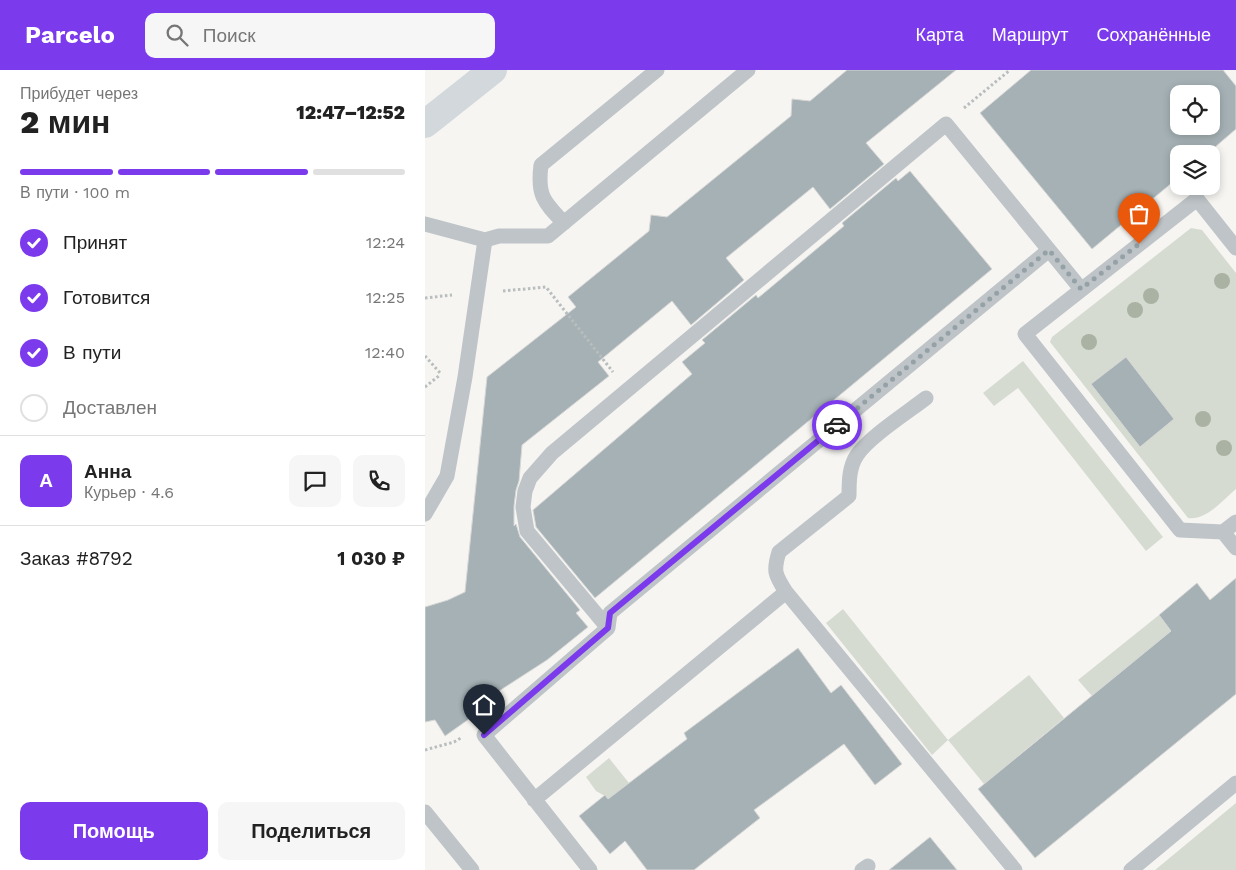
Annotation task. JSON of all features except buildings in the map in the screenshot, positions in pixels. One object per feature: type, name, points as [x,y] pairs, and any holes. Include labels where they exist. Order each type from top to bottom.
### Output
[{"type":"main road","points":[[425,124],[493,70]]},
{"type":"lane","points":[[564,224],[545,202],[539,183],[541,165],[657,70]]},
{"type":"lane","points":[[425,224],[485,240],[499,236],[548,236],[747,70]]},
{"type":"lane","points":[[608,628],[527,532],[523,507],[525,491],[530,478],[553,453],[945,124],[1081,289]]},
{"type":"lane","points":[[1236,248],[1197,199],[1025,334],[1180,530],[1223,532],[1236,522]]},
{"type":"lane","points":[[425,514],[447,476],[465,377],[485,240]]},
{"type":"lane","points":[[590,870],[484,735],[608,628],[610,613],[1049,250]]},
{"type":"lane","points":[[926,398],[873,439],[857,455],[849,479],[849,496],[779,552],[775,565],[775,574],[786,592],[1015,870]]},
{"type":"lane","points":[[1223,532],[1236,548]]},
{"type":"lane","points":[[534,800],[786,592]]},
{"type":"lane","points":[[1131,870],[1236,783]]},
{"type":"lane","points":[[425,812],[472,870]]},
{"type":"path","points":[[945,124],[1010,70]]},
{"type":"path","points":[[546,287],[606,363]]},
{"type":"path","points":[[425,386],[441,374]]},
{"type":"shaded area","points":[[1191,228],[1202,230],[1236,273],[1236,489],[1214,509],[1195,518],[1188,518],[1050,342],[1052,337]]},
{"type":"shaded area","points":[[1023,361],[1163,537],[1146,551],[1018,388],[994,406],[983,393]]},
{"type":"shaded area","points":[[843,609],[948,740],[932,755],[826,623]]},
{"type":"shaded area","points":[[1159,615],[1171,631],[1092,696],[1078,680]]},
{"type":"shaded area","points":[[1029,675],[1064,718],[984,784],[948,740]]},
{"type":"shaded area","points":[[609,758],[629,783],[636,833],[605,796],[596,791],[586,777]]},
{"type":"shaded area","points":[[1236,803],[1236,870],[1155,870]]},
{"type":"way so far","points":[[837,425],[1049,250],[1081,289],[1139,244]]},
{"type":"route","points":[[484,735],[608,628],[610,613],[837,425]]}]
